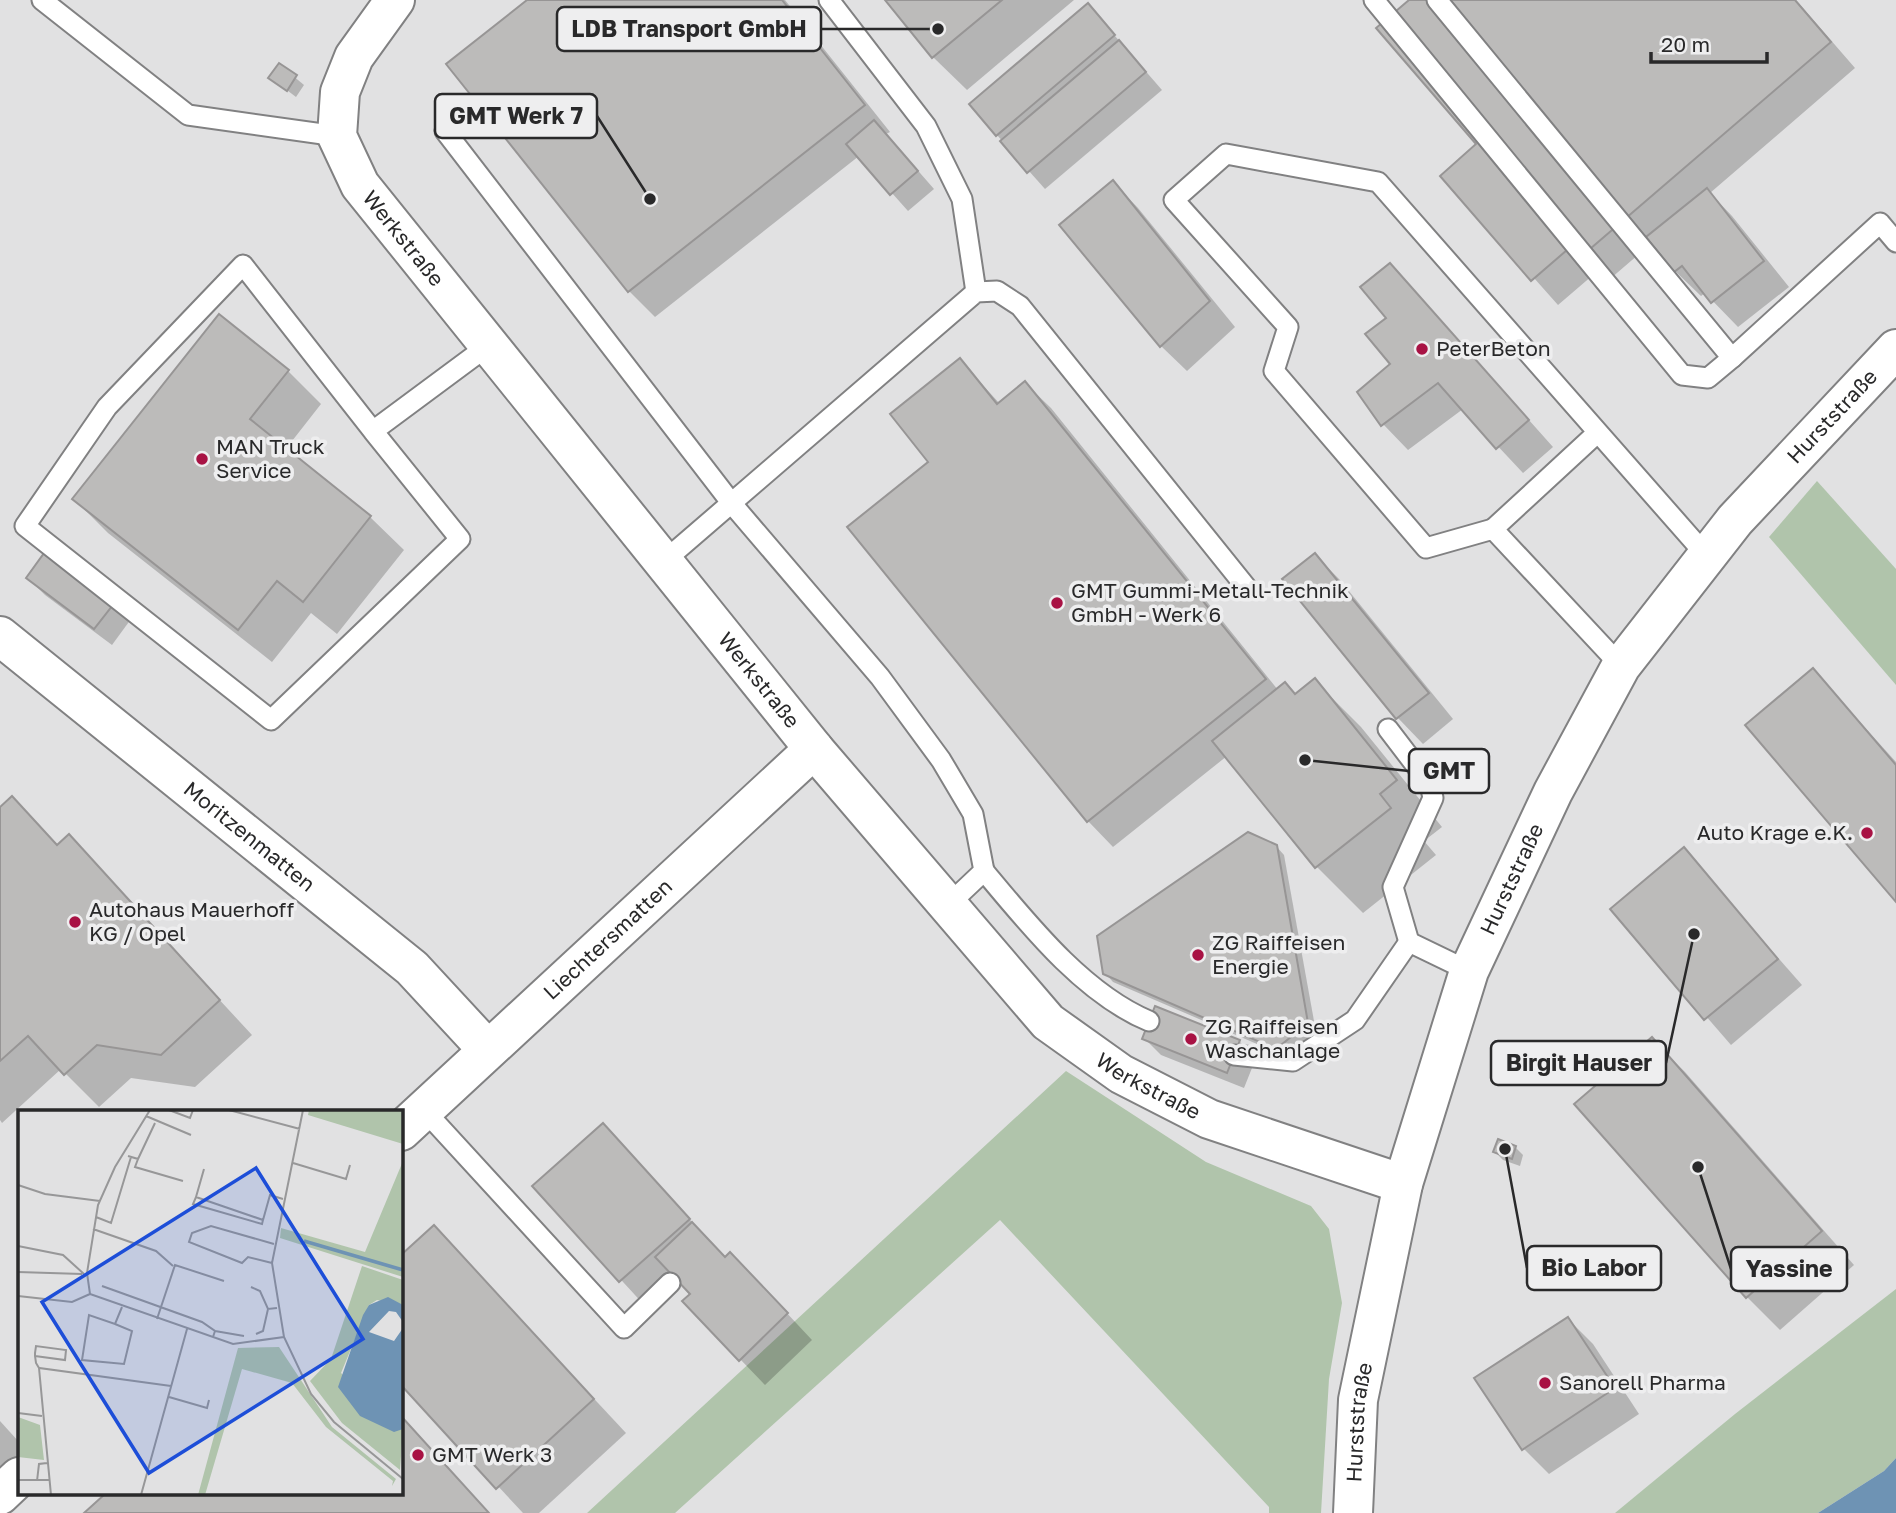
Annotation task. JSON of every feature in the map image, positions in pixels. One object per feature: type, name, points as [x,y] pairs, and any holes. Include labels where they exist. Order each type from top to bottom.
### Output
[{"type":"street","name":"Werkstraße","points":[[395,0],[354,57],[340,92],[337,136],[360,185],[814,749],[1048,1022],[1121,1074],[1209,1119],[1403,1184]]},
{"type":"street","name":"Hurststraße","points":[[1353,1513],[1358,1400],[1403,1184],[1469,971],[1553,792],[1621,666],[1705,554],[1896,349]]},
{"type":"street","name":"Moritzenmatten","points":[[0,636],[412,968],[487,1049]]},
{"type":"street","name":"Liechtersmatten","points":[[412,1120],[814,749]]},
{"type":"street","points":[[0,1495],[18,1478]]},
{"type":"lane","points":[[42,0],[188,115],[337,136]]},
{"type":"lane","points":[[829,0],[926,126],[962,199],[976,292]]},
{"type":"lane","points":[[1374,0],[1682,375],[1708,378],[1880,223],[1896,242]]},
{"type":"lane","points":[[1437,0],[1732,358]]},
{"type":"lane","points":[[445,131],[733,505],[880,677],[941,760],[973,814],[984,872],[1036,933],[1120,1009],[1149,1021]]},
{"type":"lane","points":[[1596,434],[1493,530],[1426,548],[1274,371],[1289,327],[1174,200],[1226,154],[1378,182],[1596,434],[1705,554]]},
{"type":"lane","points":[[243,265],[373,430],[460,540],[271,720],[25,526],[107,407],[243,265]]},
{"type":"lane","points":[[663,562],[733,505],[976,292],[997,291],[1020,306],[1246,587]]},
{"type":"lane","points":[[373,430],[489,345]]},
{"type":"lane","points":[[1493,530],[1621,666]]},
{"type":"lane","points":[[1388,729],[1430,784],[1433,798],[1393,887],[1409,942],[1469,971]]},
{"type":"lane","points":[[948,905],[984,872]]},
{"type":"lane","points":[[1234,1055],[1293,1061],[1355,1020],[1409,942]]},
{"type":"lane","points":[[412,1120],[624,1328],[670,1283]]},
{"type":"green space","points":[[1817,481],[1896,569],[1896,685],[1769,537]]},
{"type":"green space","points":[[1066,1071],[1206,1162],[1311,1206],[1329,1229],[1342,1303],[1329,1379],[1321,1513],[1269,1513],[1269,1507],[1000,1220],[675,1513],[587,1513]]},
{"type":"green space","points":[[1896,1289],[1896,1458],[1884,1471],[1818,1513],[1615,1513],[1735,1414]]},
{"type":"water","points":[[1896,1458],[1896,1513],[1818,1513],[1884,1471]]},
{"type":"building","points":[[527,0],[782,0],[865,105],[628,292],[446,64]]},
{"type":"building","points":[[885,0],[1002,0],[932,58]]},
{"type":"building","points":[[1409,0],[1795,0],[1831,42],[1576,261],[1567,250],[1531,281],[1440,176],[1476,144],[1376,28]]},
{"type":"building","points":[[1088,3],[1115,35],[996,136],[969,104]]},
{"type":"building","points":[[1119,40],[1146,72],[1027,173],[1000,141]]},
{"type":"building","points":[[279,63],[297,75],[287,91],[268,78]]},
{"type":"building","points":[[874,120],[918,171],[890,195],[846,144]]},
{"type":"building","points":[[1113,180],[1210,301],[1160,347],[1059,225]]},
{"type":"building","points":[[1707,188],[1764,261],[1711,303],[1682,266],[1674,272],[1646,237]]},
{"type":"building","name":"PeterBeton","points":[[1390,263],[1529,420],[1496,449],[1438,383],[1381,426],[1357,392],[1390,364],[1365,334],[1386,318],[1360,287]]},
{"type":"building","name":"MAN Truck Service","points":[[219,314],[289,370],[250,419],[371,516],[303,602],[277,581],[238,630],[72,499]]},
{"type":"building","name":"GMT Gummi-Metall-Technik GmbH - Werk 6","points":[[960,358],[997,404],[1025,381],[1266,679],[1087,822],[847,527],[928,462],[890,414]]},
{"type":"building","points":[[47,549],[116,601],[94,629],[26,578]]},
{"type":"building","points":[[1315,553],[1429,693],[1396,719],[1282,579]]},
{"type":"building","name":"Auto Krage e.K.","points":[[1813,668],[1896,765],[1896,902],[1745,725]]},
{"type":"building","points":[[1315,678],[1397,780],[1380,794],[1391,808],[1315,868],[1212,741],[1285,682],[1295,694]]},
{"type":"building","name":"Autohaus Mauerhoff KG / Opel","points":[[12,796],[57,845],[69,834],[220,1000],[161,1055],[97,1045],[64,1075],[28,1036],[0,1061],[0,807]]},
{"type":"building","name":"ZG Raiffeisen Energie","points":[[1248,832],[1277,845],[1308,1023],[1276,1049],[1103,974],[1097,936]]},
{"type":"building","points":[[1684,847],[1778,959],[1704,1020],[1610,909]]},
{"type":"building","name":"ZG Raiffeisen Waschanlage","points":[[1155,1006],[1240,1040],[1227,1073],[1142,1039]]},
{"type":"building","points":[[1652,1037],[1822,1231],[1746,1298],[1574,1104]]},
{"type":"building","points":[[603,1123],[690,1219],[619,1282],[532,1186]]},
{"type":"building","points":[[1498,1139],[1516,1146],[1512,1159],[1493,1152]]},
{"type":"building","points":[[692,1222],[725,1257],[730,1252],[788,1313],[739,1361],[682,1301],[690,1294],[655,1257]]},
{"type":"building","points":[[434,1225],[594,1399],[496,1489],[402,1386],[402,1254]]},
{"type":"building","name":"Sanorell Pharma","points":[[1568,1317],[1615,1388],[1522,1450],[1474,1378]]},
{"type":"building","name":"GMT Werk 3","points":[[402,1417],[489,1513],[84,1513],[103,1496],[402,1496]]},
{"type":"place","name":"LDB Transport GmbH","points":[[938,29]]},
{"type":"place","name":"GMT Werk 7","points":[[650,199]]},
{"type":"place","name":"PeterBeton","points":[[1422,349]]},
{"type":"place","name":"MAN Truck Service","points":[[202,459]]},
{"type":"place","name":"GMT Gummi-Metall-Technik GmbH - Werk 6","points":[[1057,603]]},
{"type":"place","name":"GMT","points":[[1305,760]]},
{"type":"place","name":"Auto Krage e.K.","points":[[1867,833]]},
{"type":"place","name":"Autohaus Mauerhoff KG / Opel","points":[[75,922]]},
{"type":"place","name":"Birgit Hauser","points":[[1694,934]]},
{"type":"place","name":"ZG Raiffeisen Energie","points":[[1198,955]]},
{"type":"place","name":"ZG Raiffeisen Waschanlage","points":[[1191,1039]]},
{"type":"place","name":"Bio Labor","points":[[1505,1149]]},
{"type":"place","name":"Yassine","points":[[1698,1167]]},
{"type":"place","name":"Sanorell Pharma","points":[[1545,1383]]},
{"type":"place","name":"GMT Werk 3","points":[[418,1455]]}]
